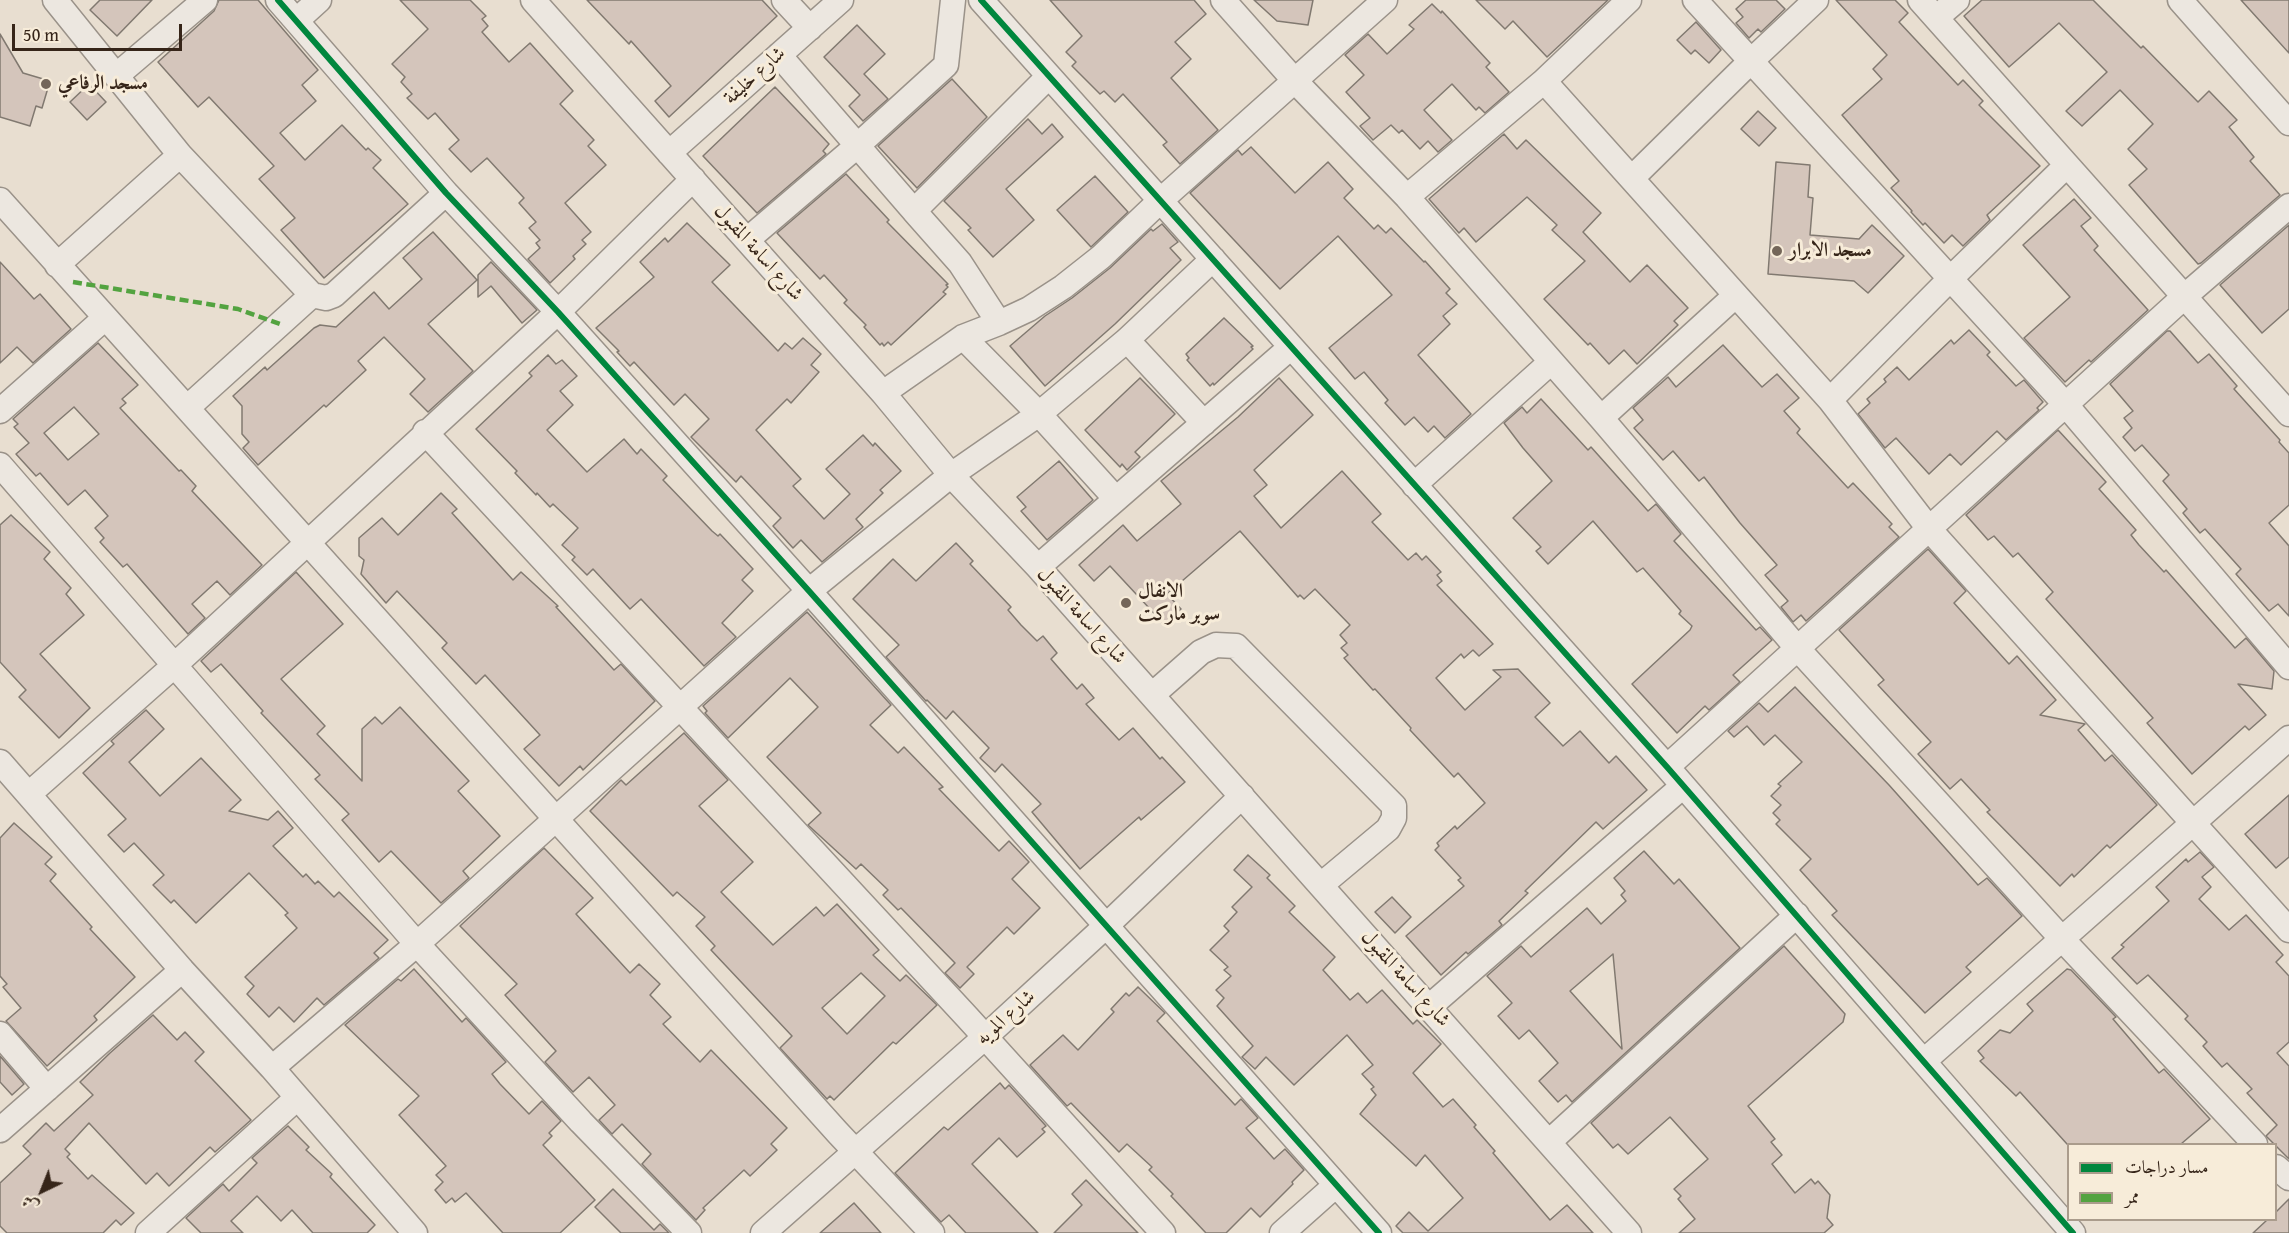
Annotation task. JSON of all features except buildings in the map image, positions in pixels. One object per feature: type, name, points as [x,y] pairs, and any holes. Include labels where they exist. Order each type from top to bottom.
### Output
[{"type":"street","points":[[55,0],[180,155],[312,295],[326,298],[334,295],[446,193]]},
{"type":"street","points":[[116,76],[205,0]]},
{"type":"street","points":[[278,0],[446,193],[558,312],[809,591],[1379,1233]]},
{"type":"street","points":[[297,20],[319,0]]},
{"type":"street","name":"شارع اسامة المقبول","points":[[533,0],[883,393],[951,476],[1038,567],[1629,1233]]},
{"type":"street","points":[[784,0],[810,28]]},
{"type":"street","name":"شارع خليفة","points":[[669,153],[841,0]]},
{"type":"street","points":[[747,240],[857,146],[946,65],[953,0]]},
{"type":"street","points":[[981,0],[1667,767],[2073,1233]]},
{"type":"street","points":[[1222,0],[1294,81],[1407,197],[1601,418],[1797,649],[2062,939],[2254,1143]]},
{"type":"street","points":[[883,393],[963,337],[1029,309],[1063,287],[1101,257],[1161,200],[1385,0]]},
{"type":"street","points":[[1407,197],[1544,81],[1629,0]]},
{"type":"street","points":[[1695,0],[1949,280],[2066,405],[2289,667]]},
{"type":"street","points":[[1632,178],[1816,0]]},
{"type":"street","points":[[1920,0],[2289,414]]},
{"type":"street","points":[[1936,18],[1957,0]]},
{"type":"street","points":[[2180,0],[2289,123]]},
{"type":"street","points":[[779,55],[960,263],[999,323]]},
{"type":"street","points":[[914,211],[1048,77]]},
{"type":"street","points":[[1544,81],[1830,400],[1930,530],[2289,930]]},
{"type":"street","points":[[57,264],[180,155]]},
{"type":"street","points":[[1830,400],[2067,165]]},
{"type":"street","points":[[29,794],[176,664],[425,432],[558,312],[693,179]]},
{"type":"street","points":[[0,200],[855,1152],[932,1233]]},
{"type":"street","points":[[1667,767],[2185,296],[2289,206]]},
{"type":"street","points":[[272,1068],[417,944],[809,591],[951,476],[1039,414],[1126,340],[1213,259]]},
{"type":"street","points":[[187,408],[312,295]]},
{"type":"street","points":[[1601,418],[1735,296]]},
{"type":"street","points":[[0,411],[105,318]]},
{"type":"street","points":[[963,337],[1039,414],[1116,499]]},
{"type":"street","points":[[1126,340],[1204,423]]},
{"type":"street","points":[[1038,567],[1292,347]]},
{"type":"street","points":[[1414,485],[1551,362]]},
{"type":"street","points":[[425,432],[1163,1233]]},
{"type":"street","points":[[0,465],[176,664],[417,944],[581,1122],[689,1233]]},
{"type":"street","points":[[1152,695],[1201,652],[1216,645],[1236,646],[1394,806],[1394,818],[1388,829],[1321,885]]},
{"type":"street","points":[[1924,1061],[2289,738]]},
{"type":"street","points":[[0,762],[415,1233]]},
{"type":"street","points":[[1430,1007],[1683,786]]},
{"type":"street","name":"شارع المويه","points":[[763,1233],[984,1038],[1242,796]]},
{"type":"street","points":[[1549,1142],[1797,915]]},
{"type":"street","points":[[0,1130],[182,969]]},
{"type":"street","points":[[0,1034],[47,1089]]},
{"type":"street","points":[[162,1229],[297,1098]]},
{"type":"street","points":[[1282,1233],[1336,1185]]},
{"type":"marked path","points":[[73,282],[238,309],[280,324]]},
{"type":"cycle path","points":[[278,0],[446,193],[558,312],[809,591],[1379,1233]]},
{"type":"cycle path","points":[[981,0],[1667,767],[2073,1233]]},
{"type":"place","name":"مسجد الرفاعي","points":[[46,84]]},
{"type":"place","name":"مسجد الابرار","points":[[1777,251]]},
{"type":"place","name":"الانفال سوبر ماركت","points":[[1126,603]]}]
